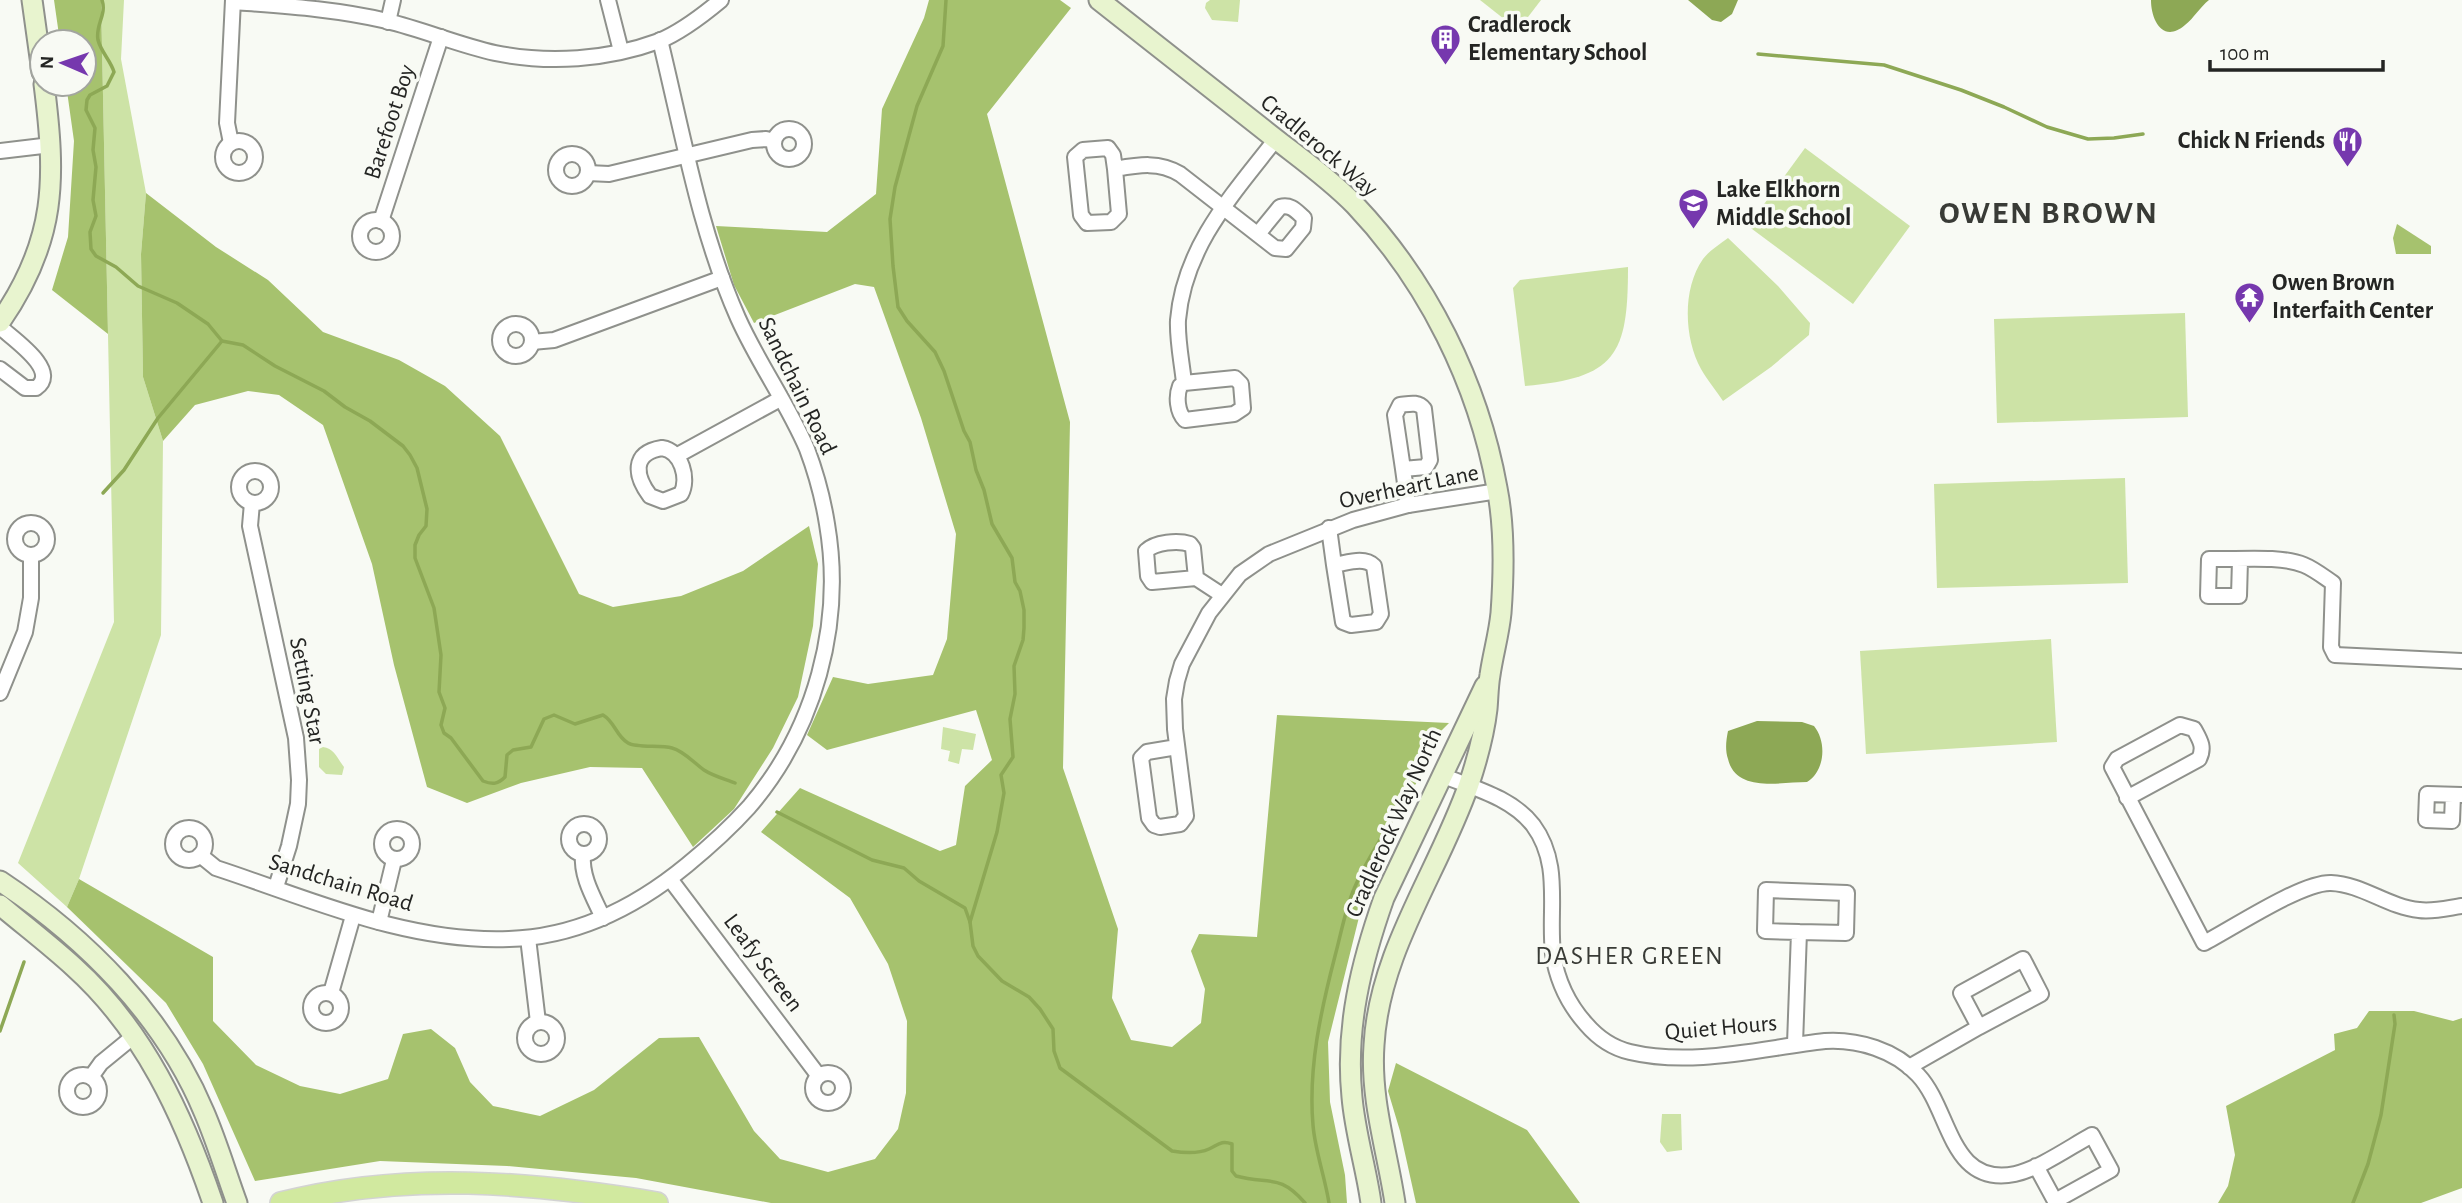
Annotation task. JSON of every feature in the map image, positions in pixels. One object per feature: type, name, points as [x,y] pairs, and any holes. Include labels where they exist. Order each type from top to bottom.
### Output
[{"type":"main road","points":[[281,1203],[303,1197],[386,1185],[462,1182],[564,1188],[657,1203]]},
{"type":"street","points":[[32,0],[36,28]]},
{"type":"street","points":[[388,22],[393,0]]},
{"type":"street","points":[[608,0],[621,51]]},
{"type":"street","points":[[231,143],[227,122],[233,1],[331,10],[388,22],[496,53],[540,59],[587,58],[660,40],[686,26],[721,0]]},
{"type":"street","name":"Cradlerock Way","points":[[1099,0],[1352,201],[1397,254],[1426,298],[1460,367],[1485,434],[1498,491]]},
{"type":"street","name":"Barefoot Boy","points":[[381,221],[442,37]]},
{"type":"street","name":"Sandchain Road","points":[[200,855],[216,868],[353,916],[458,937],[507,940],[528,938],[580,927],[603,918],[630,905],[670,879],[717,840],[764,788],[778,768],[816,689],[828,635],[832,576],[828,524],[807,449],[738,319],[709,241],[660,40]]},
{"type":"street","points":[[0,322],[27,279],[42,238],[51,192],[51,145],[46,98]]},
{"type":"street","points":[[1184,383],[1178,322],[1183,289],[1196,251],[1223,207],[1276,139]]},
{"type":"street","points":[[588,173],[609,174],[752,140],[774,141]]},
{"type":"street","points":[[0,151],[51,145]]},
{"type":"street","points":[[1108,149],[1113,155],[1115,169],[1120,209],[1117,218],[1111,222],[1087,223],[1082,215],[1074,157],[1083,150],[1108,149]]},
{"type":"street","points":[[1115,169],[1143,165],[1170,168],[1258,234]]},
{"type":"street","points":[[532,342],[554,340],[722,278]]},
{"type":"street","points":[[0,327],[38,362],[43,376],[40,386],[30,390],[0,369]]},
{"type":"street","points":[[1235,378],[1241,384],[1243,408],[1234,414],[1185,420],[1180,414],[1178,393],[1184,383],[1235,378]]},
{"type":"street","points":[[676,456],[780,399]]},
{"type":"street","points":[[1403,469],[1408,505]]},
{"type":"street","name":"Overheart Lane","points":[[1177,747],[1147,752],[1141,758],[1149,818],[1154,825],[1160,827],[1180,824],[1186,816],[1174,698],[1182,664],[1209,613],[1240,574],[1269,554],[1329,528],[1408,505],[1498,491]]},
{"type":"street","name":"Cradlerock Way North","points":[[1395,1203],[1375,1093],[1376,1022],[1380,996],[1468,786],[1481,743],[1497,642],[1502,580],[1498,491]]},
{"type":"street","name":"Setting Star","points":[[252,503],[250,526],[296,738],[299,780],[298,804],[289,846],[276,887]]},
{"type":"street","points":[[1329,528],[1334,565],[1343,622],[1350,625],[1376,622],[1381,614],[1374,566],[1363,560],[1334,565]]},
{"type":"street","points":[[0,693],[25,632],[30,598],[31,555]]},
{"type":"street","points":[[2240,560],[2303,564],[2333,583],[2331,647],[2335,655],[2462,661]]},
{"type":"street","points":[[1196,578],[1222,595]]},
{"type":"street","name":"Cradlerock Way North","points":[[1370,1203],[1352,1098],[1350,1046],[1356,992],[1371,934],[1384,898],[1490,676]]},
{"type":"street","points":[[2127,798],[2199,759],[2202,743],[2194,729],[2180,725],[2114,762],[2113,771],[2127,798],[2204,943],[2300,890],[2323,883],[2353,887],[2420,911],[2462,906]]},
{"type":"street","name":"Quiet Hours","points":[[1441,775],[1496,797],[1522,814],[1533,826],[1545,847],[1552,878],[1552,940],[1557,971],[1569,1001],[1580,1017],[1605,1041],[1628,1052],[1668,1057],[1699,1057],[1841,1040],[1855,1042],[1884,1051],[1909,1067],[1927,1087],[1957,1149],[1965,1160],[1977,1169],[2000,1175],[2024,1172],[2092,1135],[2111,1170],[2055,1200],[2036,1166]]},
{"type":"street","points":[[583,855],[584,875],[603,918]]},
{"type":"street","points":[[379,922],[394,860]]},
{"type":"street","name":"Leafy Screen","points":[[670,879],[818,1076]]},
{"type":"street","points":[[0,881],[59,923],[93,954],[152,1023],[184,1072],[204,1111],[237,1203]]},
{"type":"street","points":[[1766,890],[1847,893],[1846,933],[1799,932],[1765,930],[1766,890]]},
{"type":"street","points":[[0,905],[76,968],[115,1010],[134,1036],[163,1081],[182,1120],[213,1203]]},
{"type":"street","points":[[331,993],[353,916]]},
{"type":"street","points":[[1795,1044],[1799,932]]},
{"type":"street","points":[[528,938],[538,1022]]},
{"type":"street","points":[[1909,1067],[2041,994],[2023,959],[1961,993],[1979,1027]]},
{"type":"street","points":[[91,1077],[101,1063],[134,1036]]},
{"type":"shaded area","points":[[54,0],[101,0],[108,334],[52,290],[68,237],[74,141],[68,98],[98,98],[98,28],[58,28]]},
{"type":"shaded area","points":[[101,0],[124,0],[121,59],[146,193],[141,254],[143,377],[163,441],[161,635],[79,879],[67,907],[18,863],[114,622]]},
{"type":"shaded area","points":[[929,0],[1060,0],[1071,8],[987,114],[1070,422],[1063,768],[1118,929],[1112,998],[1131,1040],[1172,1047],[1201,1023],[1205,989],[1191,951],[1199,934],[1257,937],[1277,715],[1449,723],[1438,734],[1426,767],[1389,828],[1365,893],[1328,1042],[1330,1102],[1345,1175],[1347,1203],[771,1203],[636,1178],[507,1166],[380,1161],[255,1181],[203,1064],[166,1003],[67,907],[79,879],[213,957],[213,1021],[256,1065],[300,1086],[340,1094],[388,1079],[403,1034],[431,1029],[455,1048],[470,1082],[493,1106],[540,1116],[594,1090],[659,1038],[699,1037],[754,1131],[780,1159],[828,1172],[875,1159],[898,1129],[906,1093],[907,1021],[888,964],[850,898],[761,832],[800,788],[940,851],[956,845],[965,786],[992,760],[976,710],[827,750],[807,735],[833,677],[868,684],[933,675],[947,639],[956,534],[921,418],[874,287],[855,284],[754,323],[734,285],[716,226],[827,232],[876,194],[882,109],[924,18]]},
{"type":"shaded area","points":[[1210,0],[1240,0],[1238,22],[1212,20],[1205,8]]},
{"type":"shaded area","points":[[1480,0],[1541,0],[1518,30]]},
{"type":"shaded area","points":[[1688,0],[1738,0],[1732,14],[1721,22],[1712,20]]},
{"type":"shaded area","points":[[2151,0],[2209,0],[2185,25],[2170,32],[2156,22]]},
{"type":"shaded area","points":[[1805,148],[1910,226],[1853,304],[1748,226]]},
{"type":"shaded area","points":[[146,193],[216,247],[268,280],[323,332],[399,360],[445,386],[500,436],[579,594],[613,607],[681,596],[743,571],[809,526],[818,564],[813,626],[798,697],[773,748],[734,809],[693,847],[642,768],[590,767],[521,783],[467,803],[427,787],[394,665],[372,564],[323,425],[279,395],[248,391],[195,405],[163,441],[143,377],[141,254]]},
{"type":"shaded area","points":[[2397,224],[2431,246],[2431,254],[2396,254],[2393,238]]},
{"type":"shaded area","points":[[1728,238],[1778,286],[1810,323],[1809,335],[1771,367],[1723,401],[1695,357],[1688,314],[1691,284],[1696,271],[1705,256]]},
{"type":"shaded area","points":[[1628,267],[1625,322],[1611,356],[1598,368],[1579,376],[1525,386],[1513,288],[1520,280]]},
{"type":"shaded area","points":[[2185,313],[2188,417],[1997,423],[1994,319]]},
{"type":"shaded area","points":[[2125,478],[2128,583],[1937,588],[1934,484]]},
{"type":"shaded area","points":[[2051,639],[2057,742],[1866,754],[1860,651]]},
{"type":"shaded area","points":[[1757,721],[1802,722],[1814,726],[1821,740],[1822,756],[1818,771],[1813,777],[1807,782],[1760,783],[1740,777],[1733,770],[1726,752],[1728,731]]},
{"type":"shaded area","points":[[943,727],[976,734],[973,750],[962,749],[959,764],[948,761],[950,751],[941,749]]},
{"type":"shaded area","points":[[323,747],[333,751],[344,767],[342,775],[326,774],[319,767],[319,749]]},
{"type":"shaded area","points":[[2369,1011],[2414,1011],[2453,1021],[2462,1018],[2462,1188],[2421,1203],[2218,1203],[2228,1186],[2235,1155],[2226,1106],[2335,1050],[2334,1034],[2357,1028]]},
{"type":"shaded area","points":[[1396,1063],[1527,1130],[1580,1203],[1416,1203],[1388,1091]]},
{"type":"shaded area","points":[[1662,1114],[1681,1114],[1682,1150],[1667,1152],[1660,1142]]},
{"type":"waterway","points":[[102,0],[98,40],[114,72],[107,86],[90,95],[87,100],[86,110],[95,128],[93,200],[96,216],[90,232],[91,249],[96,256],[116,267],[138,286],[177,303],[208,324],[222,341],[243,345],[275,366],[324,391],[370,421],[403,446],[410,455],[417,468],[427,509],[426,526],[415,545],[415,558],[434,608],[441,655],[439,692],[445,708],[441,725],[444,733],[451,738],[483,781],[495,783],[505,777],[507,755],[513,750],[531,747],[544,719],[554,715],[575,724],[603,715],[628,743],[676,750],[708,772],[735,783]]},
{"type":"waterway","points":[[946,0],[943,46],[917,106],[895,187],[890,219],[898,307],[935,352],[944,371],[970,442],[992,524],[1012,558],[1015,582],[1024,610],[1023,640],[1014,666],[1015,694],[1010,719],[1013,757],[1001,775],[1004,793],[997,832],[970,922]]},
{"type":"waterway","points":[[1758,54],[1884,65],[1961,90],[2047,127],[2088,139],[2143,134]]},
{"type":"waterway","points":[[103,493],[124,470],[158,418],[222,341]]},
{"type":"waterway","points":[[1329,1203],[1314,1135],[1312,1104],[1314,1061],[1321,1018],[1351,897],[1364,867],[1399,804]]},
{"type":"waterway","points":[[777,812],[872,860],[904,868],[919,881],[965,908],[973,946],[978,956],[1002,981],[1029,997],[1053,1029],[1054,1051],[1060,1068],[1172,1151],[1205,1151],[1222,1143],[1232,1144],[1232,1171],[1236,1176],[1288,1187],[1305,1203]]},
{"type":"waterway","points":[[0,1031],[24,962]]},
{"type":"waterway","points":[[2353,1203],[2368,1164],[2381,1115],[2395,1024],[2394,1015]]},
{"type":"place","name":"Cradlerock Elementary School","points":[[1445,66]]},
{"type":"place","name":"Chick N Friends","points":[[2348,168]]},
{"type":"place","name":"Lake Elkhorn Middle School","points":[[1693,231]]},
{"type":"place","name":"Owen Brown Interfaith Center","points":[[2249,324]]},
{"type":"district","name":"OWEN BROWN","points":[[2049,213]]},
{"type":"district","name":"DASHER GREEN","points":[[1630,956]]}]
